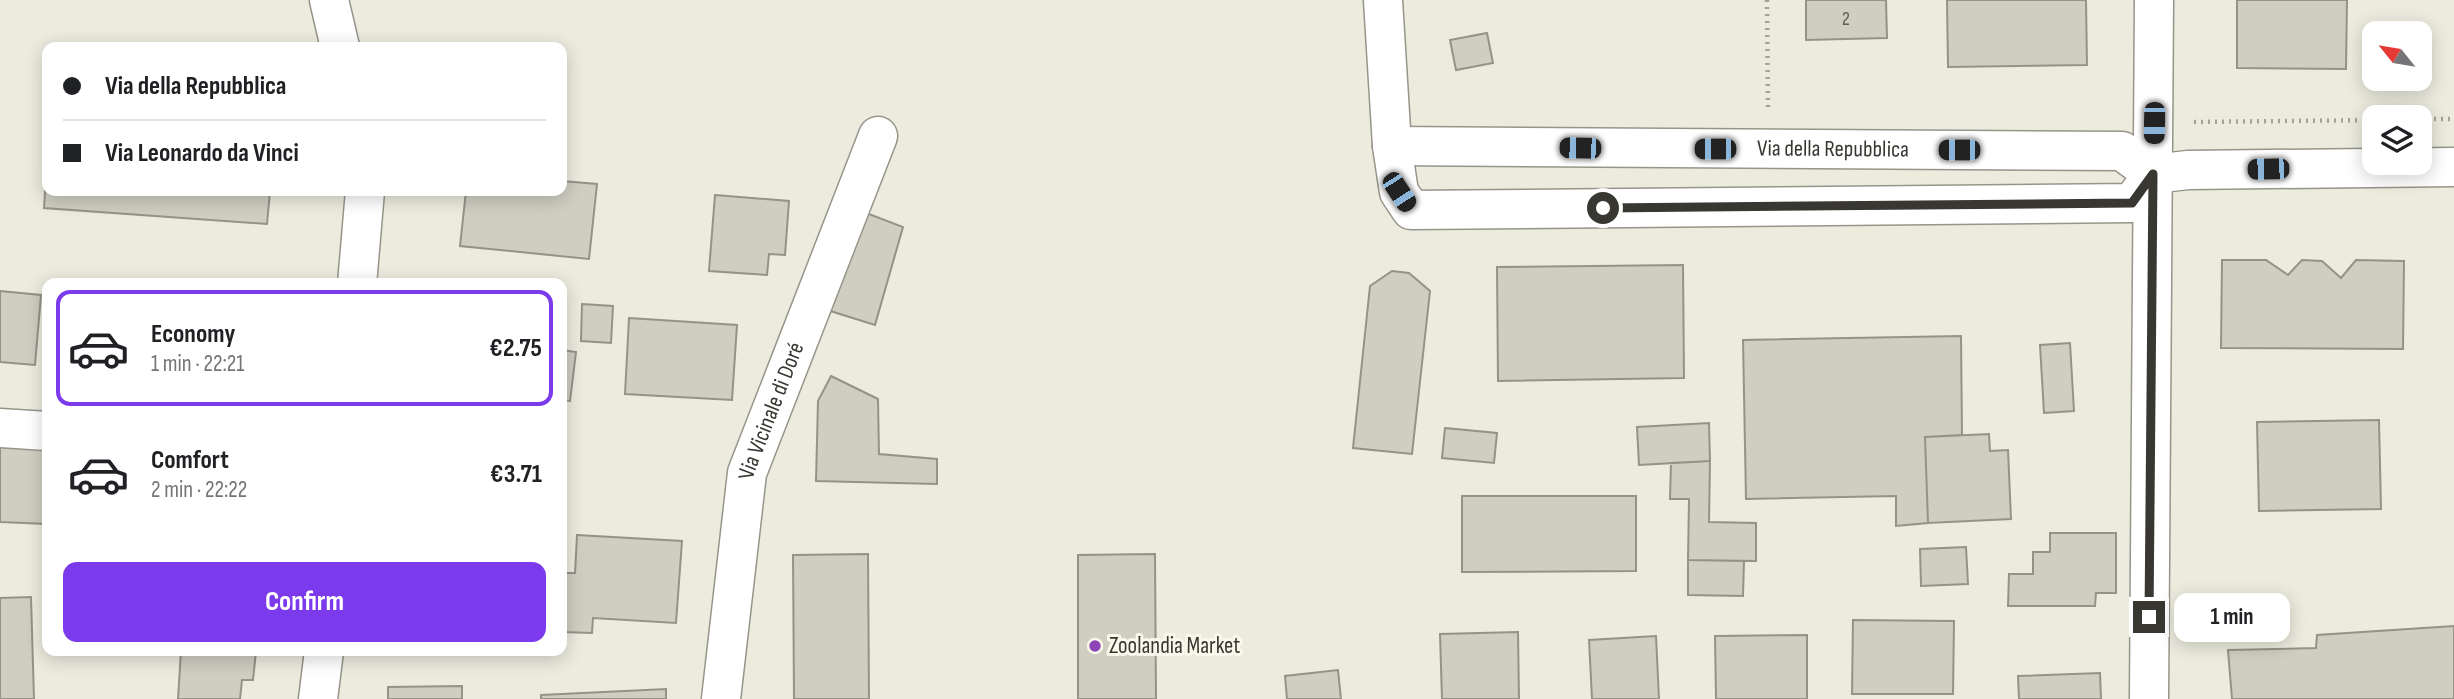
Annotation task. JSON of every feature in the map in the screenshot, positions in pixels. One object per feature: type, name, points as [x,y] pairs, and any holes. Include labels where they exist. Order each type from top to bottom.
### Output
[{"type":"street","points":[[329,0],[339,42]]},
{"type":"street","points":[[1383,0],[1392,146],[1399,192],[1411,210],[2132,203],[2153,174],[2188,170],[2454,167]]},
{"type":"street","points":[[2149,699],[2154,0]]},
{"type":"street","name":"Via Vicinale di Doré","points":[[721,699],[747,473],[878,136]]},
{"type":"street","name":"Via della Repubblica","points":[[1392,146],[2122,151],[2153,174]]},
{"type":"street","points":[[358,278],[365,196]]},
{"type":"street","points":[[0,428],[42,431]]},
{"type":"street","points":[[318,699],[323,656]]},
{"type":"path","points":[[1767,0],[1768,115]]},
{"type":"path","points":[[2432,120],[2454,119]]},
{"type":"building","points":[[1806,0],[1886,0],[1887,38],[1806,40]]},
{"type":"building","points":[[1947,0],[2086,0],[2087,65],[1948,67]]},
{"type":"building","points":[[2237,0],[2347,0],[2346,69],[2237,68]]},
{"type":"building","points":[[1487,33],[1493,63],[1456,70],[1450,40]]},
{"type":"building","points":[[567,181],[597,184],[589,259],[460,246],[465,196],[567,196]]},
{"type":"building","points":[[715,195],[789,201],[785,255],[769,254],[767,275],[709,271]]},
{"type":"building","points":[[45,196],[270,196],[267,224],[44,208]]},
{"type":"building","points":[[861,211],[903,227],[875,325],[824,309]]},
{"type":"building","points":[[2222,260],[2266,260],[2288,275],[2302,260],[2322,261],[2341,278],[2356,260],[2404,261],[2403,349],[2221,348]]},
{"type":"building","points":[[1683,265],[1684,378],[1498,381],[1497,267]]},
{"type":"building","points":[[1392,271],[1409,273],[1430,291],[1412,454],[1353,448],[1370,286]]},
{"type":"building","points":[[0,291],[41,295],[35,365],[0,362]]},
{"type":"building","points":[[582,304],[613,306],[611,343],[581,341]]},
{"type":"building","points":[[629,318],[737,325],[732,400],[625,394]]},
{"type":"building","points":[[1961,336],[1962,435],[1925,437],[1928,523],[1896,526],[1896,496],[1746,499],[1743,340]]},
{"type":"building","points":[[2070,343],[2074,411],[2044,413],[2040,345]]},
{"type":"building","points":[[567,351],[576,352],[570,401],[567,401]]},
{"type":"building","points":[[831,376],[878,399],[879,454],[937,459],[937,484],[816,481],[818,401]]},
{"type":"building","points":[[2379,420],[2381,509],[2259,511],[2257,422]]},
{"type":"building","points":[[1709,423],[1710,461],[1639,465],[1637,427]]},
{"type":"building","points":[[1445,428],[1497,433],[1494,463],[1442,458]]},
{"type":"building","points":[[1989,434],[1990,451],[2008,450],[2011,519],[1928,523],[1925,437]]},
{"type":"building","points":[[0,446],[42,449],[42,524],[0,522]]},
{"type":"building","points":[[1710,461],[1709,522],[1756,523],[1756,561],[1688,560],[1689,499],[1670,499],[1671,463]]},
{"type":"building","points":[[1462,496],[1636,496],[1636,571],[1462,572]]},
{"type":"building","points":[[2050,533],[2116,533],[2116,593],[2096,593],[2095,606],[2008,606],[2009,574],[2033,574],[2033,552],[2050,552]]},
{"type":"building","points":[[577,535],[682,541],[676,623],[593,618],[592,633],[567,632],[567,573],[575,573]]},
{"type":"building","points":[[1966,547],[1968,584],[1921,586],[1920,549]]},
{"type":"building","points":[[868,554],[869,699],[794,699],[793,555]]},
{"type":"building","points":[[1155,554],[1156,699],[1078,699],[1078,555]]},
{"type":"building","points":[[1688,560],[1744,561],[1743,596],[1688,595]]},
{"type":"building","points":[[31,597],[34,699],[0,699],[0,598]]},
{"type":"building","points":[[1853,620],[1954,621],[1953,694],[1852,694]]},
{"type":"building","points":[[2454,626],[2454,699],[2232,699],[2228,650],[2316,648],[2317,635]]},
{"type":"building","points":[[1518,632],[1519,699],[1442,699],[1440,634]]},
{"type":"building","points":[[1807,635],[1807,699],[1716,699],[1715,636]]},
{"type":"building","points":[[1656,636],[1659,699],[1592,699],[1589,640]]},
{"type":"building","points":[[181,656],[255,656],[253,680],[242,680],[240,699],[178,699]]},
{"type":"building","points":[[1338,670],[1341,699],[1287,699],[1285,676]]},
{"type":"building","points":[[2100,673],[2101,699],[2019,699],[2018,676]]},
{"type":"building","points":[[462,686],[462,699],[388,699],[388,687]]},
{"type":"building","points":[[666,689],[666,699],[541,699],[541,695]]},
{"type":"place","name":"Zoolandia Market","points":[[1095,646]]},
{"type":"route","points":[[1603,208],[2132,203],[2153,174],[2149,617]]}]
